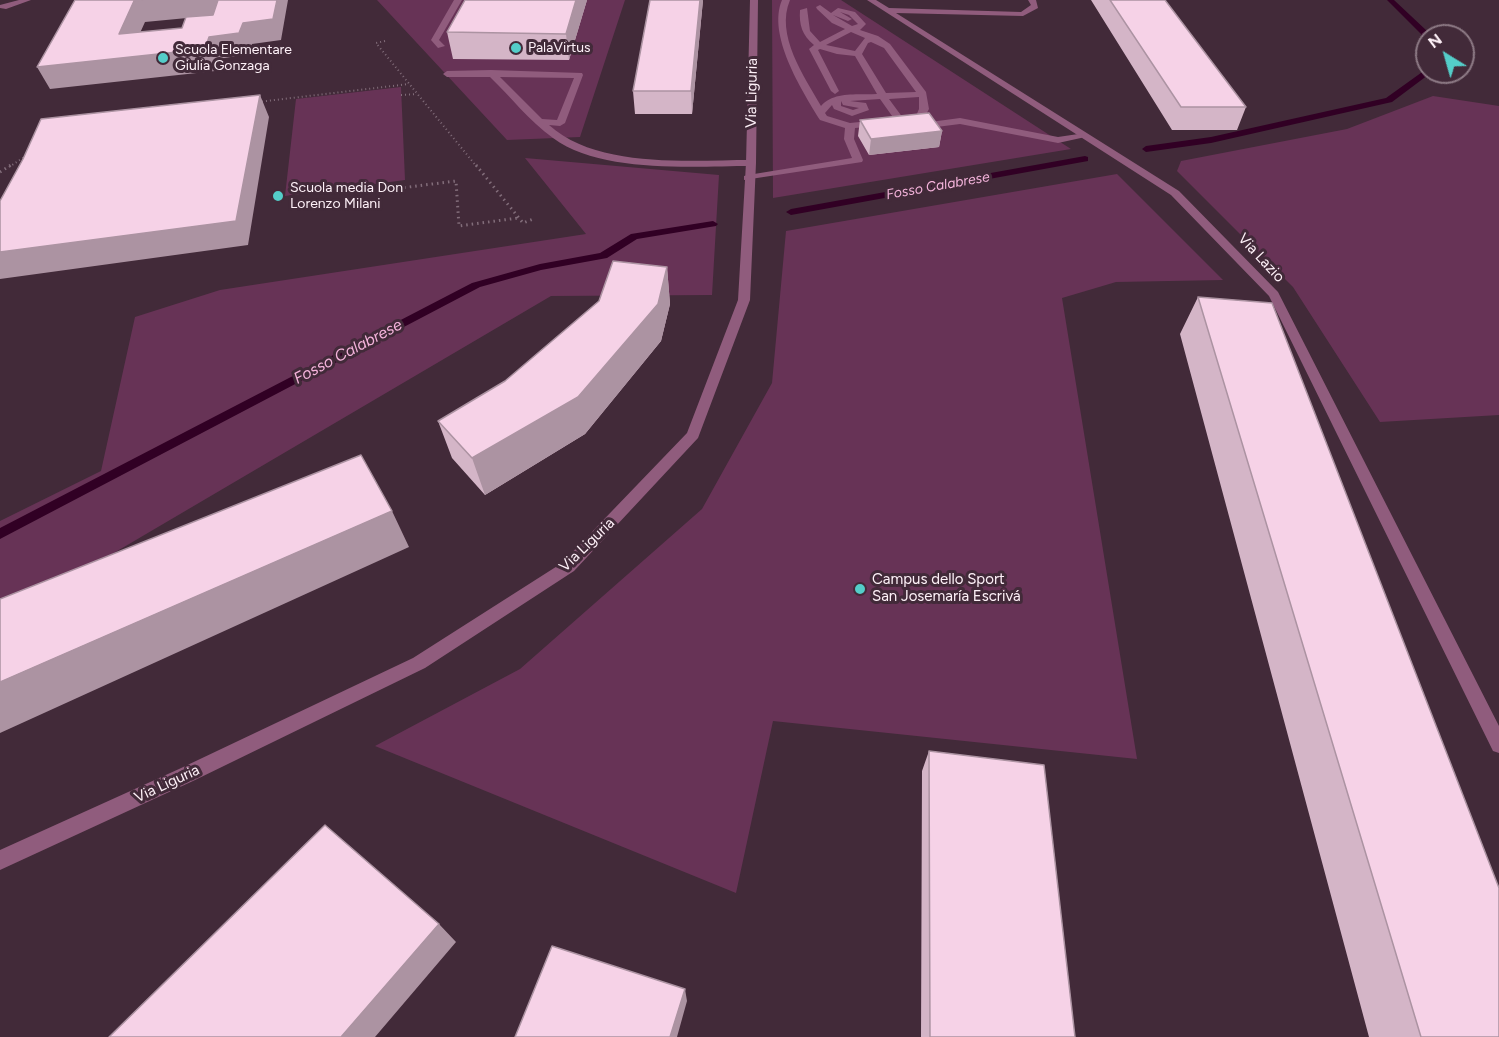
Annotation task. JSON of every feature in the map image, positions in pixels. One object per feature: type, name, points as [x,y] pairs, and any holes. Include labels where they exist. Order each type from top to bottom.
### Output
[{"type":"street","points":[[2,6],[27,0]]},
{"type":"street","points":[[441,46],[435,40],[458,0]]},
{"type":"street","name":"Via Liguria","points":[[0,860],[186,775],[419,663],[568,567],[693,435],[744,300],[754,0]]},
{"type":"street","name":"Via Lazio","points":[[871,0],[1175,192],[1274,295],[1499,745]]},
{"type":"street","points":[[886,10],[1023,14],[1035,6],[1032,0]]},
{"type":"street","points":[[785,1],[807,9],[887,45],[914,85],[923,94],[924,109],[919,118],[850,126],[823,117],[783,38],[779,14],[785,1]]},
{"type":"street","points":[[807,9],[824,5],[847,26]]},
{"type":"street","points":[[807,9],[802,23],[807,36],[821,46],[842,54],[858,54]]},
{"type":"street","points":[[779,14],[789,11]]},
{"type":"street","points":[[807,36],[824,34],[847,26]]},
{"type":"street","points":[[836,97],[813,50],[847,26]]},
{"type":"street","points":[[858,54],[865,41],[875,38]]},
{"type":"street","points":[[858,54],[879,91],[905,128],[960,121],[1058,140],[1085,136]]},
{"type":"street","points":[[491,73],[558,138],[592,153],[749,170],[858,160],[849,139],[850,126]]},
{"type":"street","points":[[447,74],[579,75],[560,123],[542,122]]},
{"type":"street","points":[[811,94],[836,97],[914,85]]},
{"type":"street","points":[[879,91],[923,94]]},
{"type":"street","points":[[820,112],[836,97]]},
{"type":"path","points":[[385,40],[376,43],[523,223],[533,219]]},
{"type":"path","points":[[250,103],[410,84]]},
{"type":"path","points":[[401,95],[418,94]]},
{"type":"path","points":[[0,172],[27,155]]},
{"type":"path","points":[[386,183],[385,190],[456,181],[459,226],[519,218]]},
{"type":"shaded area","name":"PalaVirtus","points":[[377,0],[625,0],[580,137],[507,140]]},
{"type":"shaded area","points":[[772,0],[841,0],[1071,149],[773,198]]},
{"type":"shaded area","points":[[401,87],[405,180],[285,196],[296,99]]},
{"type":"shaded area","points":[[1433,96],[1499,106],[1499,415],[1380,422],[1293,287],[1177,171],[1181,161],[1347,129]]},
{"type":"shaded area","points":[[525,158],[719,175],[712,295],[551,296],[44,594],[0,615],[0,521],[101,471],[135,317],[220,290],[586,234]]},
{"type":"shaded area","name":"Campus dello Sport San Josemaría Escrivá","points":[[1117,174],[1223,280],[1116,282],[1062,298],[1137,759],[773,721],[736,893],[375,746],[520,669],[702,509],[772,383],[786,231]]},
{"type":"building","points":[[75,0],[143,0],[134,1],[119,34],[182,28],[186,17],[213,15],[218,0],[277,0],[273,19],[243,23],[239,33],[209,37],[205,49],[37,67]]},
{"type":"building","points":[[465,0],[576,0],[566,34],[447,32]]},
{"type":"building","points":[[650,0],[700,0],[691,91],[633,91]]},
{"type":"building","points":[[1110,0],[1165,0],[1246,107],[1181,107]]},
{"type":"building","points":[[260,95],[236,221],[0,252],[0,201],[41,119]]},
{"type":"building","points":[[929,113],[942,131],[871,139],[860,120]]},
{"type":"building","points":[[613,261],[667,267],[658,304],[578,397],[472,458],[438,421],[505,381],[599,301]]},
{"type":"building","points":[[1198,297],[1272,303],[1499,888],[1499,1037],[1421,1037]]},
{"type":"building","points":[[361,455],[392,511],[0,682],[0,599]]},
{"type":"building","points":[[929,751],[1044,765],[1075,1037],[930,1037]]},
{"type":"building","points":[[325,825],[439,924],[341,1037],[109,1037]]},
{"type":"building","points":[[552,946],[685,989],[670,1037],[515,1037]]},
{"type":"waterway","name":"Fosso Calabrese","points":[[1390,0],[1415,24]]},
{"type":"waterway","name":"Fosso Calabrese","points":[[1146,149],[1211,140],[1389,100],[1415,81]]},
{"type":"waterway","name":"Fosso Calabrese","points":[[791,212],[1085,159]]},
{"type":"waterway","name":"Fosso Calabrese","points":[[0,534],[476,285],[540,267],[603,256],[634,236],[713,224]]},
{"type":"place","name":"PalaVirtus","points":[[516,48]]},
{"type":"place","name":"Scuola Elementare Giulia Gonzaga","points":[[163,58]]},
{"type":"place","name":"Scuola media Don Lorenzo Milani","points":[[278,196]]},
{"type":"place","name":"Campus dello Sport San Josemaría Escrivá","points":[[860,589]]}]
